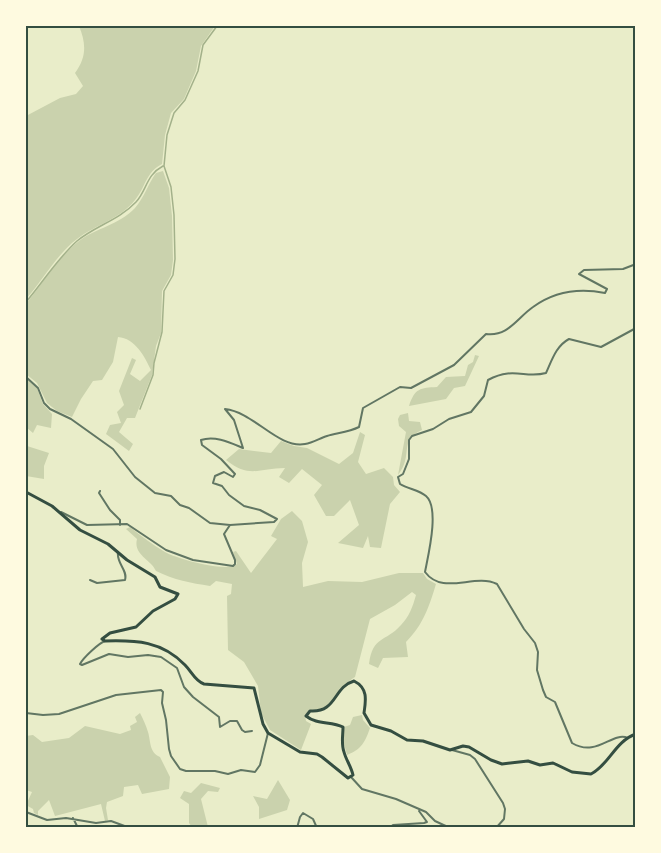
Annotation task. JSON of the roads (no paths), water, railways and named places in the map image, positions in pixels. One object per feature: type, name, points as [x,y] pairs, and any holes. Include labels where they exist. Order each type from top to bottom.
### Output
[{"type":"main road","points":[[26,492],[52,506],[80,530],[108,544],[127,560],[156,577],[160,587],[176,592],[178,596],[153,611],[136,627],[105,635],[102,639],[105,641],[134,640],[156,645],[178,658],[199,682],[204,684],[254,688],[263,724],[268,733],[300,752],[317,754],[344,776],[351,777],[350,764],[344,754],[342,742],[343,727],[316,722],[306,716],[310,711],[325,709],[345,686],[354,681],[363,687],[366,699],[364,713],[371,725],[392,731],[407,740],[423,741],[450,750],[469,747],[502,764],[528,761],[540,765],[553,763],[572,772],[591,774],[597,771],[628,738],[636,735]]},
{"type":"main road","points":[[635,828],[636,811]]},
{"type":"street","points":[[26,377],[38,388],[44,404],[71,419],[113,449],[154,493],[171,496],[180,505],[189,508],[210,523],[230,525],[268,523],[277,519],[260,510],[244,506],[229,495],[222,486],[213,483],[215,476],[224,472],[233,477],[235,474],[221,459],[202,445],[201,440],[223,440],[243,448],[234,420],[225,409],[246,416],[292,444],[306,444],[325,436],[354,430],[359,427],[363,408],[400,387],[411,388],[454,365],[486,334],[495,335],[507,331],[534,306],[566,291],[591,290],[605,293],[607,289],[579,274],[584,270],[623,269],[636,264]]},
{"type":"street","points":[[628,738],[618,737],[600,746],[584,748],[572,743],[555,702],[546,697],[543,690],[537,670],[538,652],[535,643],[497,584],[477,579],[460,583],[442,582],[429,577],[425,572],[432,535],[431,502],[427,496],[400,484],[398,477],[403,474],[409,459],[409,440],[412,436],[433,429],[449,419],[471,412],[484,396],[488,380],[509,372],[546,373],[556,350],[569,339],[601,347],[636,328]]},
{"type":"street","points":[[100,491],[99,494],[105,504],[120,520],[120,525]]},
{"type":"street","points":[[58,511],[87,525],[127,524],[166,550],[184,557],[233,566],[235,560],[224,534],[230,525]]},
{"type":"street","points":[[90,580],[97,583],[125,580],[126,573],[117,559],[118,552]]},
{"type":"street","points":[[105,641],[98,644],[81,660],[80,664],[109,654],[128,657],[148,655],[161,657],[177,668],[184,687],[193,697],[219,717],[220,727],[230,721],[237,721],[242,730],[252,731]]},
{"type":"street","points":[[26,713],[59,714],[116,695],[161,690],[171,756],[180,769],[186,771],[215,771],[228,774],[241,770],[255,772],[260,765],[268,733]]},
{"type":"street","points":[[450,750],[464,753],[475,759],[503,803],[504,819],[496,828]]},
{"type":"street","points":[[351,777],[362,789],[396,799],[426,812],[435,821],[450,828]]},
{"type":"street","points":[[389,828],[393,825],[427,822],[417,809]]},
{"type":"street","points":[[26,812],[47,820],[73,818],[96,823],[111,821],[130,828]]},
{"type":"street","points":[[297,828],[303,813],[313,819],[317,828]]},
{"type":"street","points":[[73,818],[78,828]]},
{"type":"waterway","points":[[140,409],[153,375],[162,332],[164,291],[173,275],[175,259],[171,187],[164,166],[167,135],[174,113],[185,100],[198,71],[203,45],[217,26]]},
{"type":"waterway","points":[[26,302],[77,241],[136,202],[150,178],[163,166]]}]
